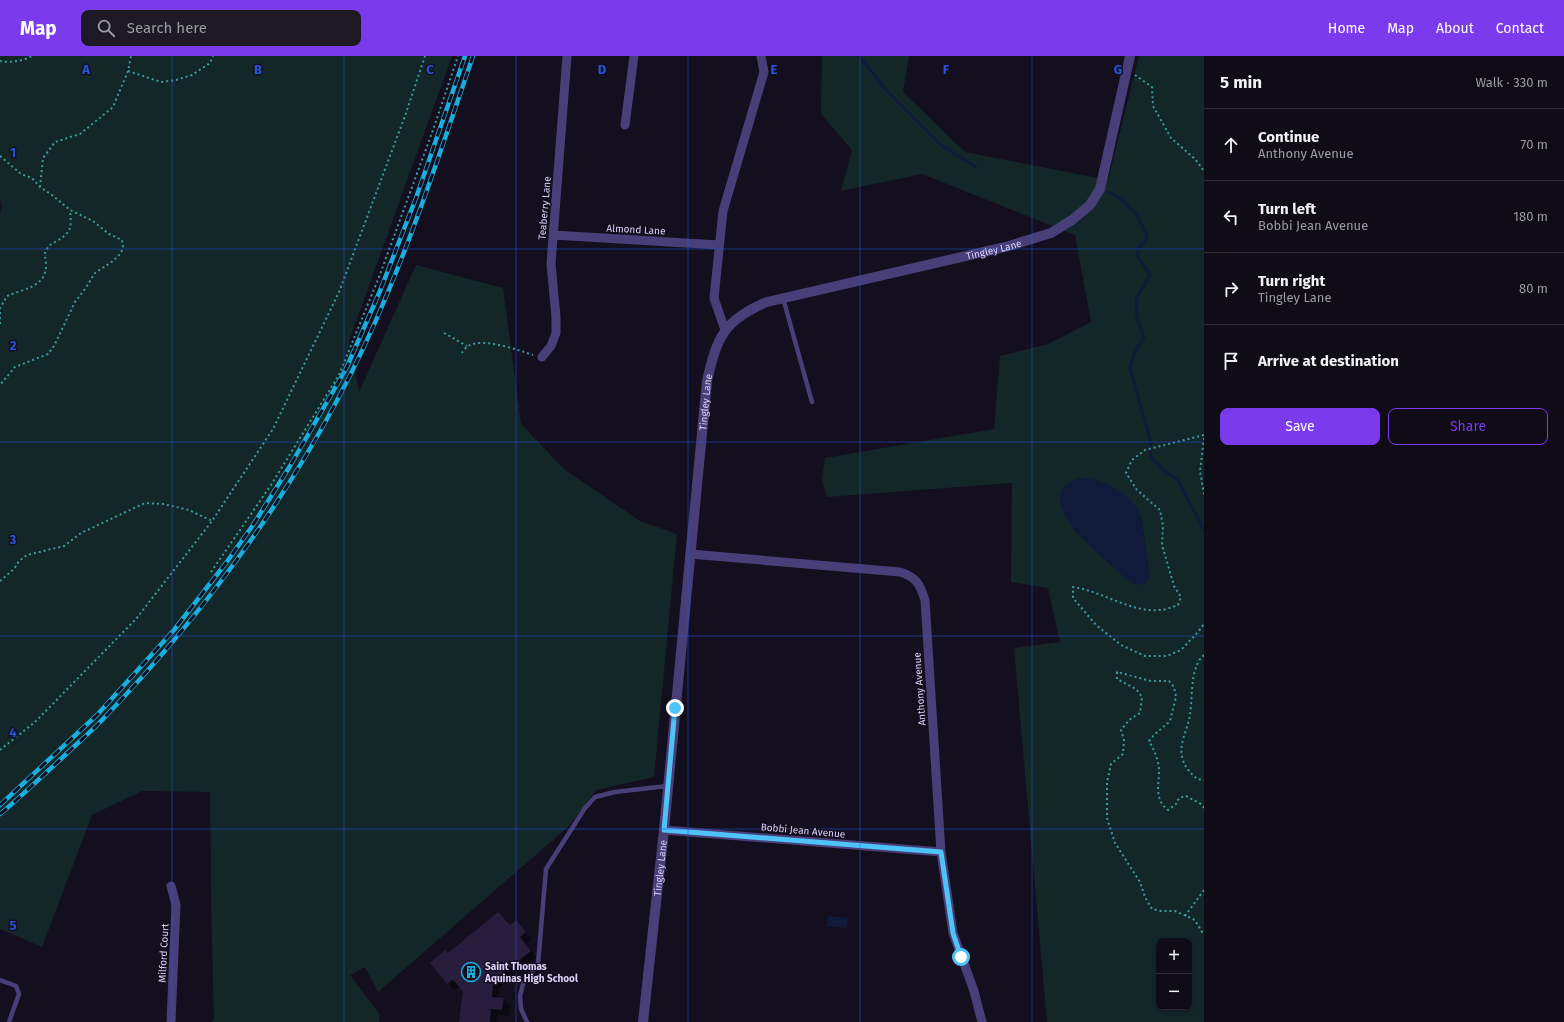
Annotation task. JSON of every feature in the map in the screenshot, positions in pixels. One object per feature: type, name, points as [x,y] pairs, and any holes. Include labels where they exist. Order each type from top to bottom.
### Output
[{"type":"street","name":"Teaberry Lane","points":[[542,357],[551,346],[556,333],[556,317],[550,264],[567,56]]},
{"type":"street","points":[[625,125],[634,56]]},
{"type":"street","points":[[725,330],[714,298],[723,211],[764,72],[760,56]]},
{"type":"street","name":"Tingley Lane","points":[[643,1022],[664,830],[707,381],[713,357],[725,330],[743,313],[767,302],[1009,246],[1051,233],[1072,220],[1090,205],[1100,189],[1130,56]]},
{"type":"street","name":"Almond Lane","points":[[553,235],[719,245]]},
{"type":"street","name":"Anthony Avenue","points":[[690,554],[900,572],[910,575],[922,589],[924,600],[941,852],[953,933],[974,991],[982,1022]]},
{"type":"street","name":"Bobbi Jean Avenue","points":[[664,830],[941,852]]},
{"type":"street","name":"Milford Court","points":[[171,886],[176,905],[171,1022]]},
{"type":"lane","points":[[783,298],[812,402]]},
{"type":"lane","points":[[527,1022],[521,1009],[520,996],[524,984],[538,964],[546,869],[585,808],[595,797],[615,792],[668,786]]},
{"type":"lane","points":[[0,980],[16,986],[19,994],[9,1022]]},
{"type":"path","points":[[0,61],[15,61],[32,56]]},
{"type":"path","points":[[40,187],[43,158],[56,142],[80,134],[113,107],[128,71],[130,56]]},
{"type":"path","points":[[128,71],[161,82],[176,80],[192,75],[210,63],[213,56]]},
{"type":"path","points":[[0,750],[35,722],[136,619],[212,521],[273,428],[339,292],[405,116],[425,56]]},
{"type":"path","points":[[211,572],[272,484],[339,375],[379,277],[433,130],[458,56]]},
{"type":"path","points":[[1127,70],[1152,87],[1153,106],[1170,138],[1195,159],[1204,170]]},
{"type":"path","points":[[0,156],[21,174],[32,178],[40,187],[70,210],[93,221],[109,234],[122,240],[123,247],[121,253],[113,261],[95,273],[86,289],[75,302],[57,340],[48,354],[15,367],[0,385]]},
{"type":"path","points":[[0,324],[0,308],[7,296],[35,286],[44,278],[47,265],[44,254],[47,247],[67,234],[70,226],[70,210]]},
{"type":"path","points":[[444,333],[467,346]]},
{"type":"path","points":[[462,353],[467,346],[475,344],[501,345],[542,357]]},
{"type":"path","points":[[1204,494],[1200,471],[1204,437],[1145,450],[1132,460],[1126,473],[1137,490],[1160,510],[1163,526],[1162,545],[1174,586],[1181,597],[1178,605],[1160,610],[1139,609],[1087,589],[1074,587],[1073,598],[1096,625],[1121,645],[1145,656],[1167,656],[1181,650],[1204,624]]},
{"type":"path","points":[[0,582],[14,569],[19,561],[27,555],[64,546],[81,533],[145,503],[162,504],[189,510],[212,521]]},
{"type":"path","points":[[1204,655],[1196,665],[1189,720],[1181,751],[1183,760],[1188,770],[1197,780],[1204,780]]},
{"type":"path","points":[[1204,808],[1201,804],[1186,796],[1179,798],[1176,804],[1168,810],[1161,805],[1158,792],[1159,763],[1149,741],[1170,721],[1176,697],[1174,687],[1168,681],[1151,681],[1117,672],[1117,679],[1136,689],[1142,697],[1140,713],[1129,720],[1121,730],[1124,740],[1123,754],[1111,764],[1107,782],[1107,818],[1115,843],[1140,882],[1145,897],[1152,909],[1161,912],[1175,910],[1195,920],[1204,933]]},
{"type":"path","points":[[1185,916],[1204,890]]},
{"type":"green space","points":[[0,56],[452,56],[349,341],[359,392],[416,265],[503,288],[521,424],[564,469],[640,521],[677,534],[654,777],[596,790],[568,827],[378,992],[365,967],[350,975],[380,1015],[379,1022],[212,1022],[214,1020],[210,792],[142,791],[92,815],[42,947],[0,929],[0,213],[2,207],[0,197]]},
{"type":"green space","points":[[822,56],[909,56],[903,92],[965,152],[1108,180],[1139,56],[1204,56],[1204,1022],[1047,1022],[1014,648],[1060,642],[1048,588],[1011,582],[1012,483],[827,497],[822,479],[825,458],[994,429],[1000,356],[1048,344],[1091,322],[1075,235],[922,174],[841,191],[852,150],[821,114]],"holes":[[[1141,517],[1149,578],[1134,584],[1104,559],[1073,529]]]},
{"type":"water","points":[[1079,478],[1098,481],[1116,488],[1137,508],[1142,520],[1149,578],[1145,584],[1134,584],[1124,577],[1080,535],[1069,522],[1062,509],[1060,496],[1065,486]]},
{"type":"water","points":[[828,916],[848,918],[847,928],[827,926]]},
{"type":"building","name":"Saint Thomas Aquinas High School","points":[[498,912],[510,925],[516,920],[526,932],[520,937],[531,951],[493,981],[492,997],[504,998],[502,1010],[491,1009],[490,1022],[459,1022],[463,991],[453,980],[447,984],[430,963],[445,950],[448,953]]},
{"type":"waterway","points":[[859,56],[888,92],[942,146],[976,167]]},
{"type":"waterway","points":[[1108,192],[1117,196],[1136,214],[1147,235],[1146,241],[1139,247],[1137,255],[1150,275],[1136,299],[1137,317],[1144,337],[1135,352],[1130,368],[1150,439],[1151,457],[1163,470],[1177,479],[1204,530]]},
{"type":"railway","points":[[0,805],[97,715],[174,630],[226,563],[253,525],[290,466],[346,369],[380,291],[416,198],[465,56]]},
{"type":"railway","points":[[0,814],[93,729],[147,671],[189,622],[229,571],[301,464],[333,408],[362,351],[388,292],[422,204],[473,56]]},
{"type":"place","name":"Saint Thomas Aquinas High School","points":[[471,972]]},
{"type":"route","points":[[675,708],[664,830],[941,852],[953,933],[961,957]]}]
